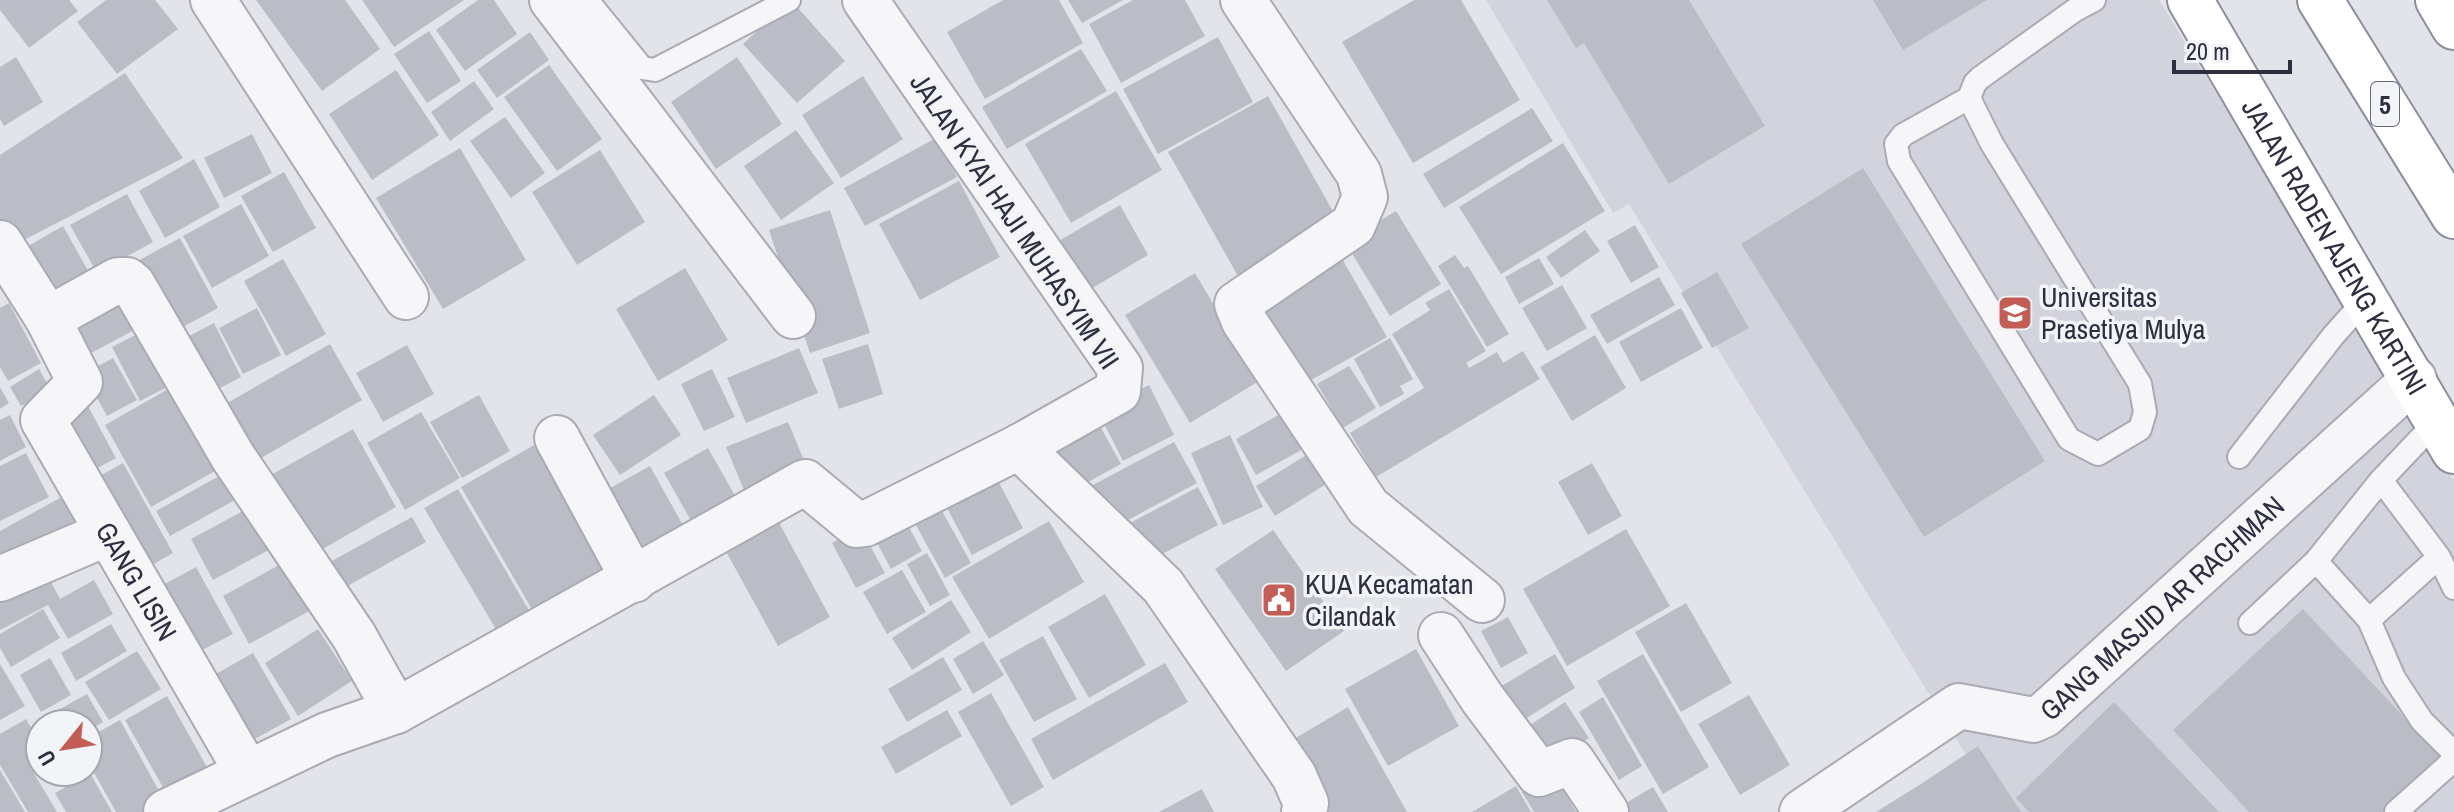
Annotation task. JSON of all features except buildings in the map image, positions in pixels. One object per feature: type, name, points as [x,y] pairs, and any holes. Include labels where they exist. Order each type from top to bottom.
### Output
[{"type":"highway","name":"JALAN RADEN AJENG KARTINI","points":[[2190,0],[2446,436]]},
{"type":"highway","name":"5","points":[[2320,0],[2454,216]]},
{"type":"highway","points":[[2438,0],[2454,27]]},
{"type":"street","points":[[213,0],[406,297]]},
{"type":"street","points":[[552,0],[793,316]]},
{"type":"street","name":"JALAN KYAI HAJI MUHASYIM VII","points":[[865,0],[1120,368],[1118,391],[1019,447]]},
{"type":"street","points":[[1243,0],[1359,174],[1365,197],[1353,225],[1237,304],[1244,321],[1368,507],[1482,600]]},
{"type":"street","name":"GANG LISIN","points":[[0,243],[48,319],[80,382],[43,420],[247,772]]},
{"type":"street","points":[[48,319],[118,280],[127,280],[133,285],[233,457],[354,636],[396,711]]},
{"type":"street","name":"GANG MASJID AR RACHMAN","points":[[1830,804],[1959,706],[2033,720],[2044,715],[2414,379]]},
{"type":"street","points":[[557,438],[634,580]]},
{"type":"street","points":[[166,812],[327,735],[396,711],[805,482],[857,525],[865,524],[1019,447],[1163,586],[1294,776],[1306,803],[1304,812]]},
{"type":"street","points":[[0,579],[108,533]]},
{"type":"street","points":[[1441,635],[1482,698],[1539,774],[1572,761],[1606,812]]},
{"type":"lane","points":[[587,0],[642,68],[655,70],[789,0]]},
{"type":"lane","points":[[1969,98],[1992,144],[2140,384],[2145,412],[2140,429],[2098,454],[2069,439],[1899,161],[1896,144],[1903,135],[1969,98],[1975,83],[2079,3]]},
{"type":"lane","points":[[2239,457],[2333,336],[2366,299]]},
{"type":"lane","points":[[2250,623],[2316,561],[2381,480],[2446,436]]},
{"type":"lane","points":[[2381,480],[2439,557],[2454,588]]},
{"type":"lane","points":[[2369,620],[2439,557]]},
{"type":"lane","points":[[2316,561],[2369,620],[2394,678],[2422,721],[2454,753]]},
{"type":"lane","points":[[2396,812],[2454,760]]},
{"type":"shaded area","points":[[1486,0],[2159,0],[2454,481],[2454,812],[2001,812],[1629,204],[1613,213]]},
{"type":"place","name":"Universitas Prasetiya Mulya","points":[[2015,313]]},
{"type":"place","name":"KUA Kecamatan Cilandak","points":[[1279,600]]}]
